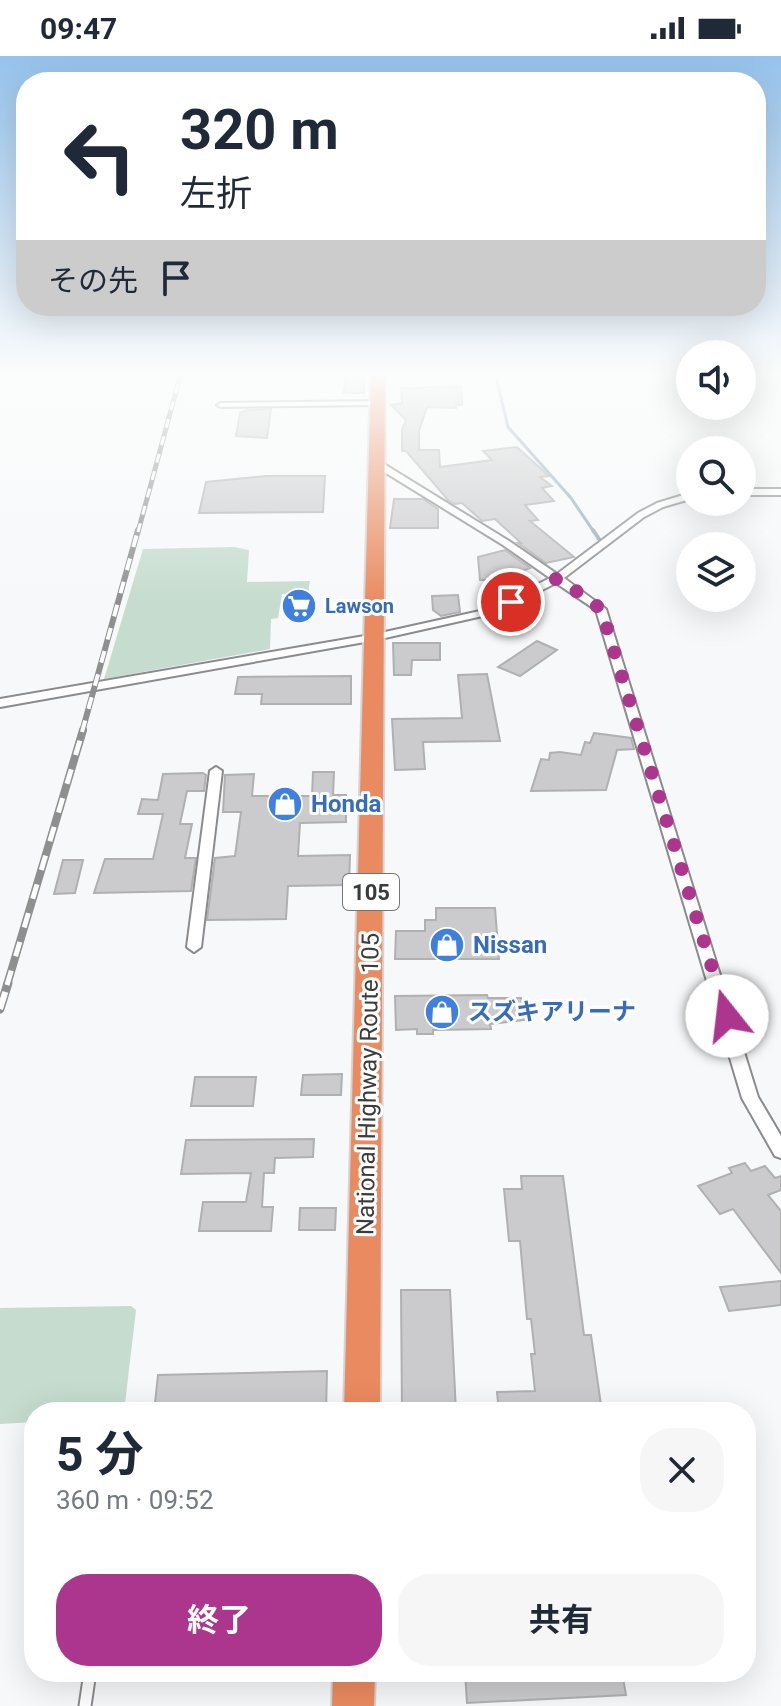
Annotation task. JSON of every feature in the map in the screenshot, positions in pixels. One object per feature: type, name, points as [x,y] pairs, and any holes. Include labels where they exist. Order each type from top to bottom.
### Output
[{"type":"highway","name":"National Highway Route 105","points":[[362,1402],[376,637],[376,450]]},
{"type":"highway","points":[[353,1706],[354,1682]]},
{"type":"street","points":[[376,463],[558,578],[601,609],[608,623],[750,1098],[781,1151]]},
{"type":"street","points":[[756,492],[781,492]]},
{"type":"street","points":[[0,703],[376,637],[492,611],[558,578],[641,515],[676,500]]},
{"type":"street","points":[[194,947],[216,771]]},
{"type":"lane","points":[[85,1706],[89,1682]]},
{"type":"green space","points":[[234,547],[249,550],[247,582],[310,581],[308,593],[282,594],[278,618],[271,619],[270,649],[104,679],[143,549]]},
{"type":"green space","points":[[131,1306],[136,1310],[125,1402],[24,1402],[24,1423],[0,1424],[0,1308]]},
{"type":"building","points":[[439,450],[440,467],[492,460],[483,451],[520,450],[549,476],[540,477],[552,486],[542,488],[554,501],[525,505],[538,520],[530,521],[574,557],[546,563],[518,543],[521,543],[495,519],[482,521],[462,503],[455,504],[448,500],[406,451],[402,451]]},
{"type":"building","points":[[266,476],[325,476],[323,512],[199,513],[206,482]]},
{"type":"building","points":[[394,499],[423,499],[438,509],[438,528],[390,528]]},
{"type":"building","points":[[505,550],[530,568],[499,580],[480,580],[478,557]]},
{"type":"building","points":[[458,595],[460,612],[441,616],[433,610],[432,596]]},
{"type":"building","name":"Lawson","points":[[288,599],[311,599],[310,613],[286,614]]},
{"type":"building","points":[[537,641],[557,650],[520,676],[498,667]]},
{"type":"building","points":[[393,643],[440,643],[440,660],[412,660],[411,675],[394,675]]},
{"type":"building","points":[[487,674],[500,741],[423,742],[425,769],[395,770],[392,719],[462,718],[458,675]]},
{"type":"building","points":[[351,676],[351,704],[261,704],[262,694],[235,694],[238,677]]},
{"type":"building","points":[[594,733],[631,738],[634,749],[617,750],[606,790],[531,791],[541,759],[549,760],[550,753],[560,752],[581,755],[585,742],[590,743]]},
{"type":"building","points":[[313,772],[334,772],[333,795],[346,795],[346,822],[300,823],[298,856],[350,855],[349,885],[288,886],[286,919],[207,920],[215,858],[235,856],[241,812],[223,812],[225,775],[254,774],[252,796],[312,796]]},
{"type":"building","points":[[163,774],[206,775],[204,791],[187,791],[180,824],[192,824],[185,858],[196,858],[191,891],[94,893],[105,859],[153,859],[163,814],[138,814],[142,799],[158,800]]},
{"type":"building","points":[[63,860],[83,860],[75,893],[54,894]]},
{"type":"building","name":"Nissan","points":[[436,908],[495,908],[499,959],[395,959],[396,931],[425,931],[425,920],[436,920]]},
{"type":"building","name":"スズキアリーナ","points":[[487,995],[488,998],[521,998],[524,1020],[490,1024],[491,1029],[433,1030],[433,1034],[417,1034],[417,1029],[396,1030],[395,996]]},
{"type":"building","points":[[342,1074],[341,1095],[301,1095],[303,1075]]},
{"type":"building","points":[[195,1077],[256,1077],[253,1106],[191,1106]]},
{"type":"building","points":[[314,1139],[313,1157],[275,1158],[274,1173],[264,1173],[262,1207],[273,1207],[271,1231],[199,1231],[203,1202],[246,1202],[251,1173],[181,1174],[186,1140]]},
{"type":"building","points":[[745,1163],[751,1171],[765,1166],[775,1178],[781,1176],[781,1190],[768,1195],[781,1211],[781,1273],[733,1209],[720,1214],[698,1186],[732,1173],[729,1168]]},
{"type":"building","points":[[521,1176],[563,1176],[584,1335],[591,1335],[601,1402],[498,1402],[497,1392],[535,1391],[531,1354],[535,1354],[531,1319],[527,1319],[520,1241],[509,1241],[504,1189],[522,1189]]},
{"type":"building","points":[[300,1208],[336,1208],[335,1230],[299,1230]]},
{"type":"building","points":[[781,1281],[781,1305],[729,1311],[720,1287]]},
{"type":"building","points":[[401,1290],[450,1290],[456,1402],[402,1402]]},
{"type":"building","points":[[327,1371],[326,1402],[155,1402],[158,1375]]},
{"type":"building","points":[[466,1682],[624,1682],[626,1695],[467,1703]]},
{"type":"waterway","points":[[528,450],[571,498],[594,532]]},
{"type":"waterway","points":[[593,530],[599,539]]},
{"type":"railway","points":[[138,532],[160,450]]},
{"type":"railway","points":[[82,732],[138,530]]},
{"type":"railway","points":[[7,985],[83,730]]},
{"type":"railway","points":[[0,1009],[8,983]]},
{"type":"place","name":"Lawson","points":[[299,606]]},
{"type":"place","name":"Honda","points":[[285,804]]},
{"type":"place","name":"Nissan","points":[[447,945]]},
{"type":"place","name":"スズキアリーナ","points":[[442,1012]]},
{"type":"route","points":[[511,602],[558,578],[601,609],[608,623],[727,1016]]}]
